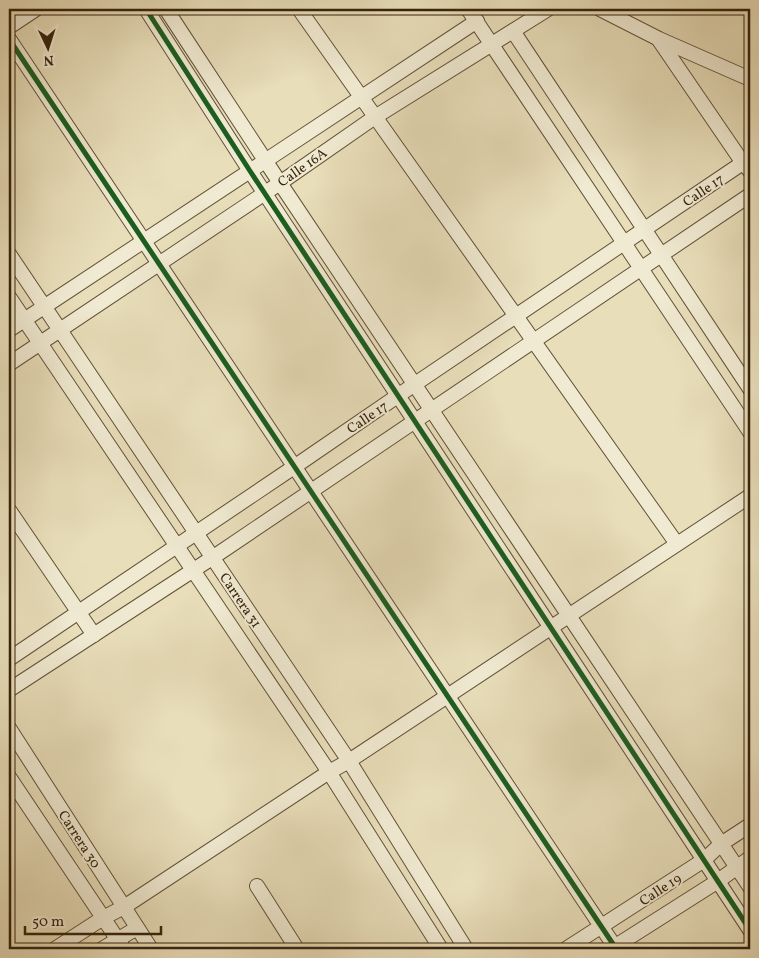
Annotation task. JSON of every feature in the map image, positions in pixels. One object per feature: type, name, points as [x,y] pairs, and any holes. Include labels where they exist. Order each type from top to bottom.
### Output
[{"type":"street","points":[[9,27],[36,9]]},
{"type":"street","points":[[146,9],[250,171],[750,930]]},
{"type":"street","points":[[166,9],[750,887]]},
{"type":"street","points":[[299,9],[677,544]]},
{"type":"street","points":[[468,9],[750,432]]},
{"type":"street","name":"Calle 16A","points":[[9,364],[280,183],[375,117],[548,9]]},
{"type":"street","points":[[600,9],[659,39],[750,78]]},
{"type":"street","name":"Calle 16A","points":[[9,330],[477,22]]},
{"type":"street","points":[[513,31],[750,389]]},
{"type":"street","points":[[9,39],[601,927],[613,948]]},
{"type":"street","points":[[659,39],[748,164]]},
{"type":"street","name":"Calle 17","points":[[9,659],[645,229],[748,164]]},
{"type":"street","points":[[9,690],[212,558],[750,195]]},
{"type":"street","name":"Carrera 31","points":[[9,254],[348,761],[466,949]]},
{"type":"street","name":"Carrera 31","points":[[9,297],[329,772],[441,949]]},
{"type":"street","points":[[55,949],[103,918],[124,907],[348,761],[750,496]]},
{"type":"street","points":[[9,510],[94,635]]},
{"type":"street","name":"Carrera 30","points":[[9,728],[151,949]]},
{"type":"street","name":"Carrera 30","points":[[9,777],[121,944]]},
{"type":"street","name":"Calle 19","points":[[566,949],[704,860],[722,844],[750,825]]},
{"type":"street","name":"Calle 19","points":[[613,948],[718,881],[750,858]]},
{"type":"street","points":[[256,886],[297,949]]},
{"type":"street","points":[[102,949],[121,944],[137,928]]},
{"type":"cycle path","points":[[146,9],[250,171],[750,930]]},
{"type":"cycle path","points":[[9,39],[615,947]]}]
